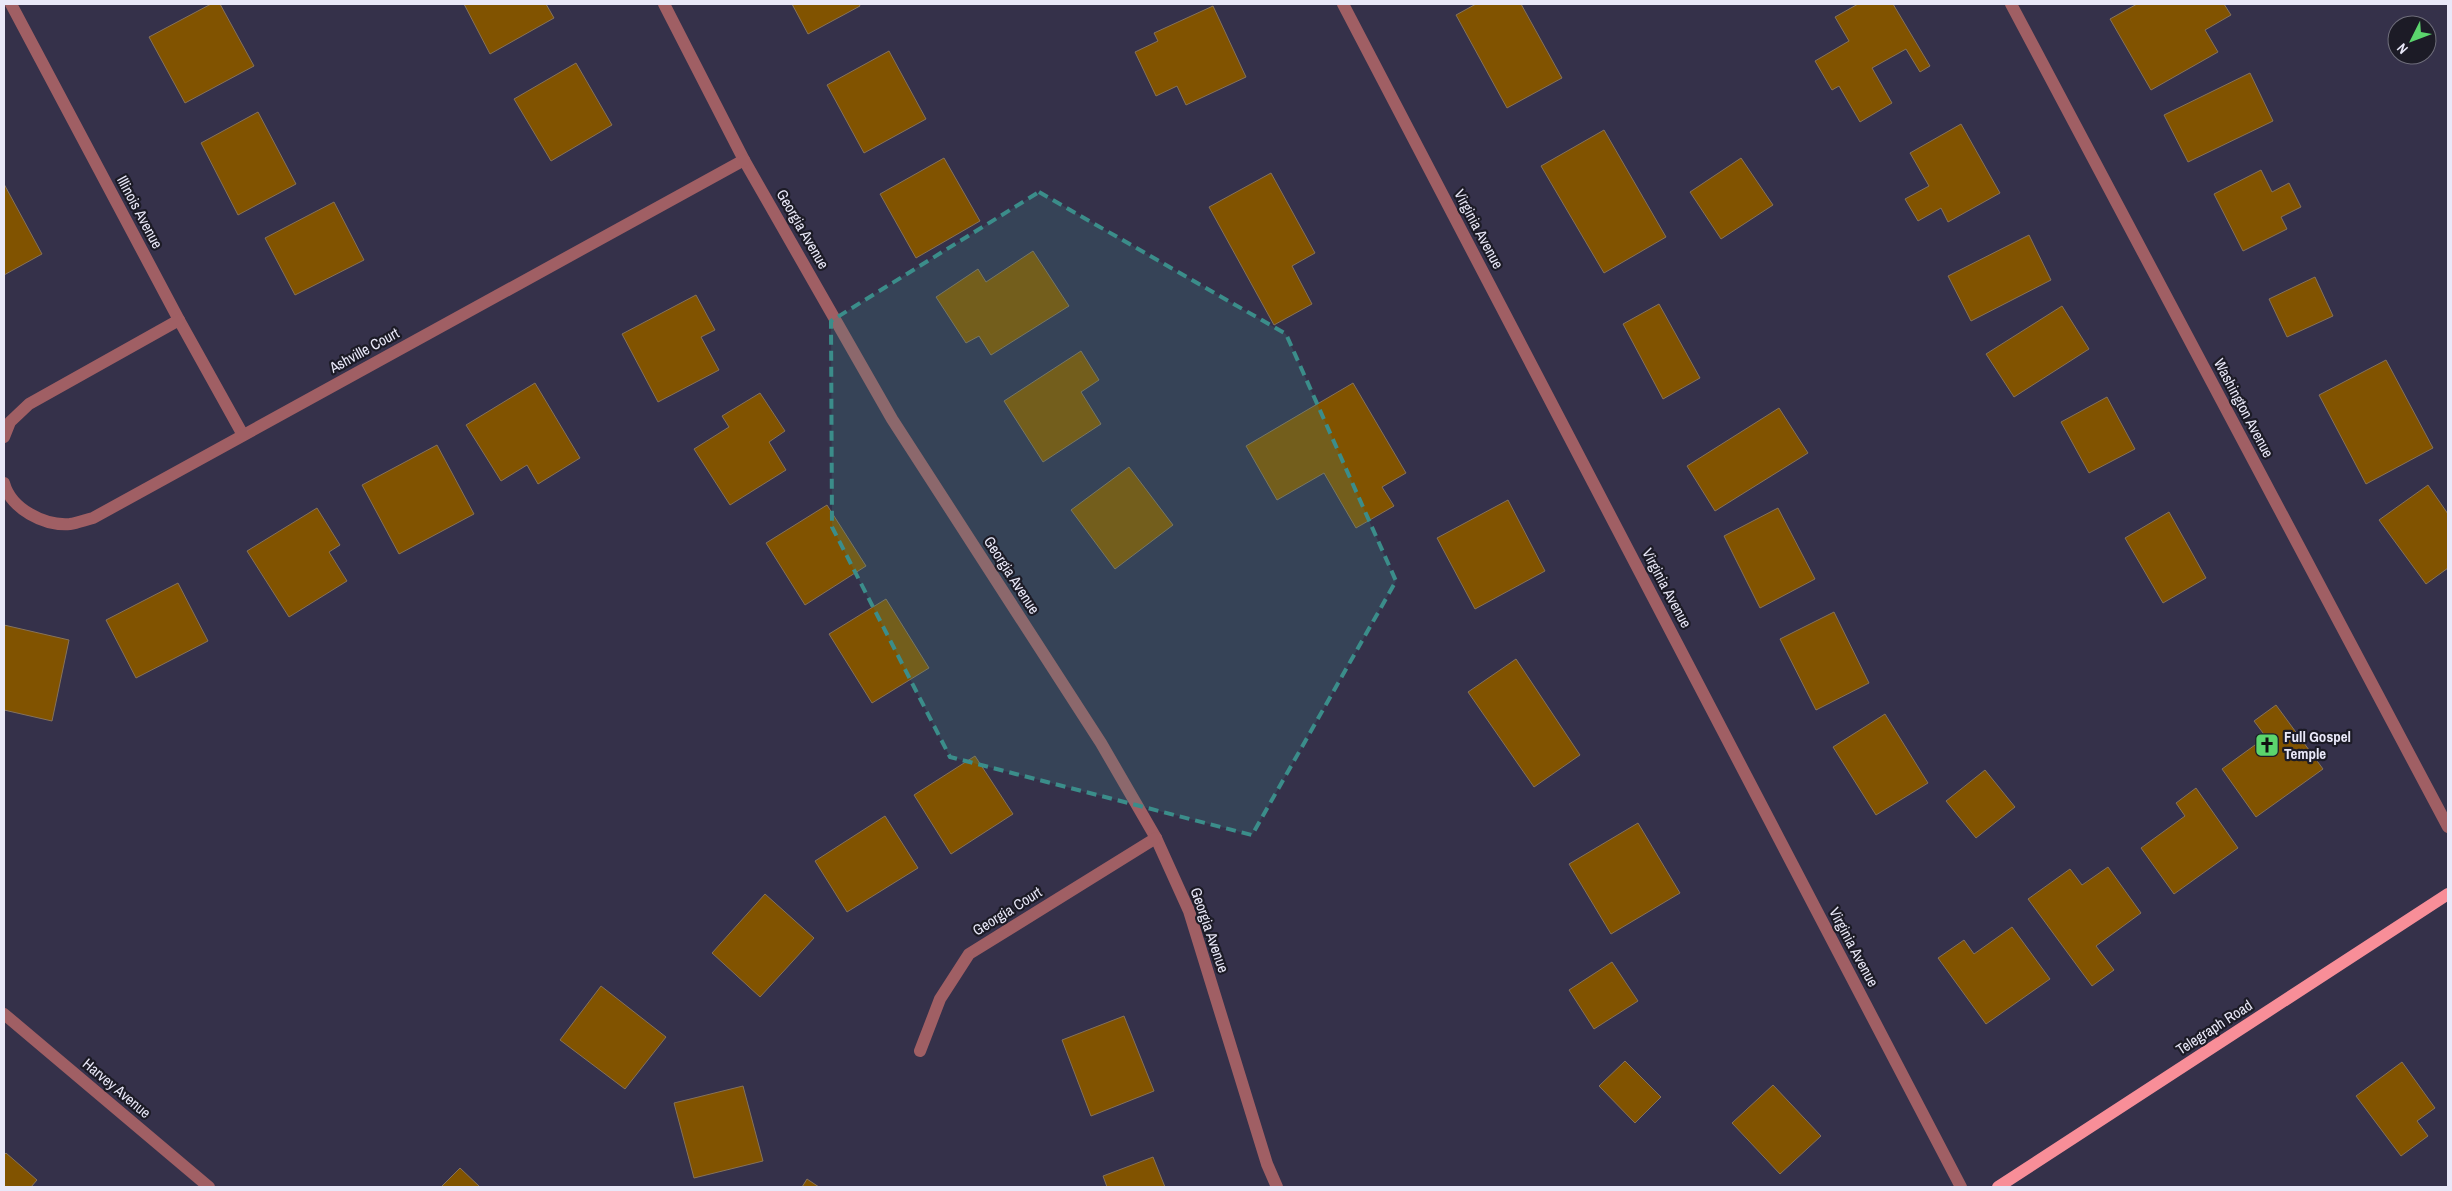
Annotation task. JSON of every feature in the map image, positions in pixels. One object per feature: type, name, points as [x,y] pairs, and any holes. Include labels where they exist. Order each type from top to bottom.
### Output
[{"type":"main road","name":"Telegraph Road","points":[[1998,1187],[2448,894]]},
{"type":"street","name":"Illinois Avenue","points":[[11,4],[179,320],[243,435]]},
{"type":"street","name":"Georgia Avenue","points":[[664,4],[744,160],[892,419],[1101,743],[1156,838],[1189,911],[1264,1155],[1276,1187]]},
{"type":"street","name":"Virginia Avenue","points":[[1343,4],[1961,1187]]},
{"type":"street","name":"Washington Avenue","points":[[2011,4],[2448,827]]},
{"type":"street","name":"Ashville Court","points":[[4,483],[6,490],[23,510],[44,522],[70,524],[93,518],[744,160]]},
{"type":"street","points":[[4,438],[10,422],[29,404],[179,320]]},
{"type":"street","name":"Georgia Court","points":[[920,1051],[940,998],[969,954],[1156,838]]},
{"type":"street","name":"Harvey Avenue","points":[[4,1014],[209,1187]]},
{"type":"highlighted area","points":[[1039,192],[1286,334],[1396,581],[1252,835],[950,757],[832,527],[831,321]]},
{"type":"building","points":[[211,4],[220,4],[254,66],[185,103],[149,37]]},
{"type":"building","points":[[464,4],[546,4],[554,18],[490,54]]},
{"type":"building","points":[[792,4],[859,4],[860,6],[808,34]]},
{"type":"building","points":[[1476,4],[1521,4],[1562,78],[1507,108],[1456,15]]},
{"type":"building","points":[[1858,4],[1893,4],[1930,66],[1920,72],[1906,49],[1872,68],[1892,103],[1860,122],[1839,86],[1832,90],[1815,61],[1849,41],[1835,17]]},
{"type":"building","points":[[2137,4],[2224,4],[2231,15],[2205,30],[2218,52],[2151,90],[2110,19]]},
{"type":"building","points":[[1213,6],[1246,77],[1186,105],[1177,86],[1156,96],[1135,52],[1158,41],[1154,33]]},
{"type":"building","points":[[889,51],[926,119],[864,153],[827,85]]},
{"type":"building","points":[[576,63],[612,125],[551,161],[514,99]]},
{"type":"building","points":[[2250,73],[2273,121],[2188,162],[2164,115]]},
{"type":"building","points":[[258,112],[296,184],[238,215],[201,143]]},
{"type":"building","points":[[1961,124],[2000,193],[1948,222],[1941,208],[1918,221],[1905,199],[1929,186],[1910,153]]},
{"type":"building","points":[[1604,130],[1666,237],[1604,273],[1541,166]]},
{"type":"building","points":[[944,158],[980,221],[916,258],[880,194]]},
{"type":"building","points":[[1741,158],[1773,205],[1721,239],[1690,192]]},
{"type":"building","points":[[2261,170],[2272,192],[2289,183],[2301,207],[2281,217],[2287,229],[2243,251],[2214,194]]},
{"type":"building","points":[[1271,173],[1315,253],[1292,266],[1312,304],[1274,325],[1209,207]]},
{"type":"building","points":[[4,184],[42,254],[4,275]]},
{"type":"building","points":[[334,202],[364,260],[295,295],[265,238]]},
{"type":"building","points":[[2029,235],[2051,280],[1971,321],[1948,276]]},
{"type":"building","points":[[1033,251],[1069,306],[991,355],[979,336],[966,343],[936,297],[978,269],[986,282]]},
{"type":"building","points":[[2315,277],[2333,316],[2287,337],[2269,299]]},
{"type":"building","points":[[696,295],[715,330],[701,337],[719,370],[658,402],[622,334]]},
{"type":"building","points":[[1659,304],[1700,378],[1663,399],[1623,324]]},
{"type":"building","points":[[2062,306],[2089,349],[2014,397],[1986,354]]},
{"type":"building","points":[[1081,351],[1099,380],[1081,392],[1101,424],[1043,462],[1004,401]]},
{"type":"building","points":[[2386,360],[2433,448],[2366,484],[2319,395]]},
{"type":"building","points":[[535,383],[580,458],[538,484],[527,465],[501,481],[466,425]]},
{"type":"building","points":[[1353,383],[1406,473],[1382,487],[1394,506],[1356,528],[1324,473],[1277,500],[1246,446]]},
{"type":"building","points":[[760,393],[785,431],[769,442],[786,470],[730,505],[694,449],[729,427],[722,416]]},
{"type":"building","points":[[2107,397],[2135,449],[2089,473],[2061,422]]},
{"type":"building","points":[[1779,408],[1808,453],[1715,511],[1687,466]]},
{"type":"building","points":[[437,445],[474,514],[399,554],[362,485]]},
{"type":"building","points":[[1129,467],[1173,525],[1115,569],[1071,510]]},
{"type":"building","points":[[2428,485],[2448,514],[2448,568],[2426,584],[2379,520]]},
{"type":"building","points":[[1508,500],[1545,571],[1475,609],[1437,538]]},
{"type":"building","points":[[827,505],[866,566],[805,605],[766,543]]},
{"type":"building","points":[[317,508],[340,545],[329,552],[347,581],[289,617],[247,551]]},
{"type":"building","points":[[1778,508],[1815,579],[1760,608],[1724,536]]},
{"type":"building","points":[[2169,512],[2206,578],[2163,603],[2125,538]]},
{"type":"building","points":[[178,583],[208,641],[136,678],[106,620]]},
{"type":"building","points":[[886,599],[929,668],[872,703],[829,634]]},
{"type":"building","points":[[1834,612],[1869,683],[1816,710],[1780,639]]},
{"type":"building","points":[[4,625],[69,640],[52,721],[4,710]]},
{"type":"building","points":[[1516,659],[1580,755],[1534,787],[1468,692]]},
{"type":"building","points":[[2276,705],[2323,769],[2256,817],[2222,769],[2266,737],[2254,721]]},
{"type":"building","points":[[1885,714],[1928,783],[1876,815],[1833,747]]},
{"type":"building","points":[[975,756],[1013,814],[951,854],[914,795]]},
{"type":"building","points":[[1985,770],[2015,807],[1976,838],[1946,801]]},
{"type":"building","points":[[2196,788],[2238,848],[2174,894],[2141,848],[2185,816],[2176,803]]},
{"type":"building","points":[[885,816],[918,868],[847,912],[815,861]]},
{"type":"building","points":[[1638,823],[1680,893],[1611,934],[1569,864]]},
{"type":"building","points":[[2108,867],[2141,913],[2096,946],[2114,970],[2092,986],[2028,899],[2070,869],[2082,885]]},
{"type":"building","points":[[765,894],[814,938],[760,997],[712,953]]},
{"type":"building","points":[[2012,927],[2050,979],[1986,1024],[1938,958],[1964,940],[1974,954]]},
{"type":"building","points":[[1612,962],[1638,1001],[1594,1029],[1569,990]]},
{"type":"building","points":[[601,986],[666,1037],[625,1089],[560,1040]]},
{"type":"building","points":[[1124,1016],[1154,1091],[1091,1116],[1062,1040]]},
{"type":"building","points":[[1625,1061],[1661,1097],[1635,1123],[1599,1086]]},
{"type":"building","points":[[2402,1062],[2435,1108],[2417,1121],[2428,1136],[2401,1156],[2356,1096]]},
{"type":"building","points":[[1773,1085],[1821,1136],[1780,1174],[1732,1123]]},
{"type":"building","points":[[743,1086],[763,1161],[694,1178],[674,1103]]},
{"type":"building","points":[[6,1153],[37,1180],[31,1187],[4,1187],[4,1155]]},
{"type":"building","points":[[1153,1157],[1165,1187],[1107,1187],[1103,1176]]},
{"type":"building","points":[[460,1168],[480,1187],[441,1187]]},
{"type":"building","points":[[807,1179],[819,1187],[802,1187]]},
{"type":"place","name":"Full Gospel Temple","points":[[2267,745]]}]
